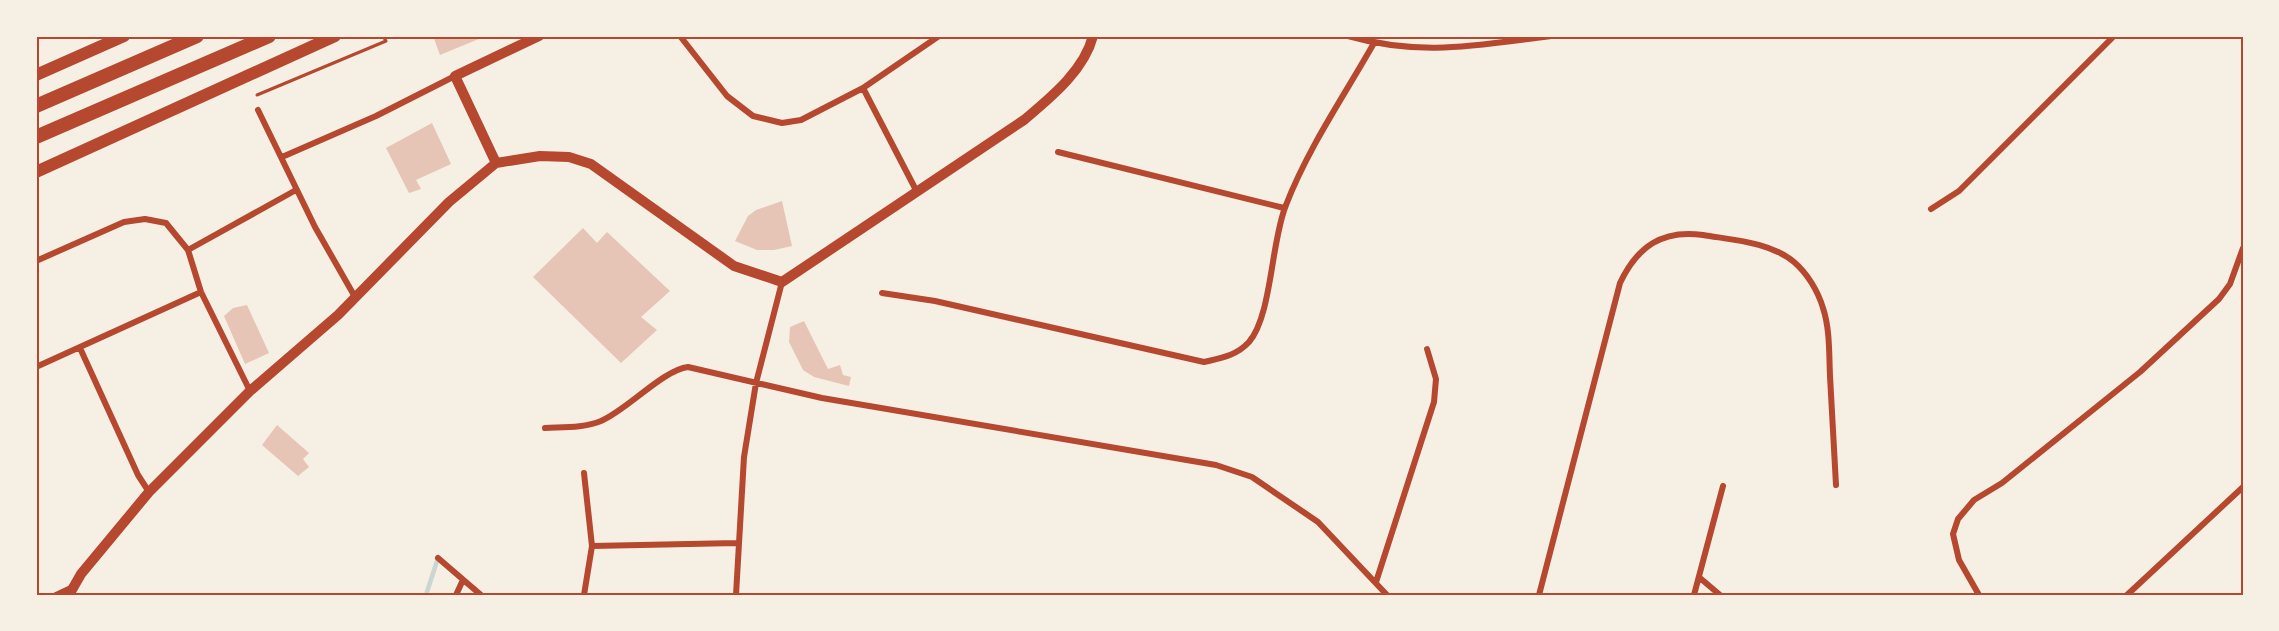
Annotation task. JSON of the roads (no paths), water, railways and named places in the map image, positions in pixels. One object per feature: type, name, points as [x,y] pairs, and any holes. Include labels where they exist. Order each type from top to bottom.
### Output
[{"type":"highway","points":[[36,75],[124,36]]},
{"type":"highway","points":[[36,106],[197,36]]},
{"type":"highway","points":[[36,137],[269,36]]},
{"type":"highway","points":[[36,172],[335,36]]},
{"type":"main road","points":[[495,163],[455,76],[539,36]]},
{"type":"main road","points":[[70,591],[149,492],[250,391],[355,297],[450,202],[495,163],[540,156],[569,157],[591,164],[734,266],[782,282],[1024,120],[1053,95],[1079,66],[1093,36]]},
{"type":"street","points":[[680,36],[727,96],[753,116],[782,123],[801,120],[863,88],[939,36]]},
{"type":"street","points":[[1348,36],[1418,50],[1551,36]]},
{"type":"street","points":[[1931,209],[1959,191],[2114,36]]},
{"type":"street","points":[[882,293],[935,301],[1204,362],[1233,356],[1250,341],[1260,318],[1284,208],[1297,179],[1374,43]]},
{"type":"street","points":[[282,158],[376,116],[455,76]]},
{"type":"street","points":[[863,88],[917,192]]},
{"type":"street","points":[[258,110],[296,190],[355,297]]},
{"type":"street","points":[[1058,152],[1284,208]]},
{"type":"street","points":[[188,250],[296,190]]},
{"type":"street","points":[[36,261],[124,222],[144,219],[166,223],[188,250],[201,292],[250,391]]},
{"type":"street","points":[[1539,595],[1620,282],[1630,262],[1649,245],[1668,236],[1691,233],[1752,243],[1786,257],[1810,279],[1824,308],[1828,340],[1836,485]]},
{"type":"street","points":[[1979,595],[1959,560],[1953,534],[1958,519],[1974,500],[2002,483],[2140,372],[2219,299],[2230,284],[2243,248]]},
{"type":"street","points":[[736,595],[737,543],[744,457],[756,383],[782,282]]},
{"type":"street","points":[[36,367],[201,292]]},
{"type":"street","points":[[80,348],[138,475],[149,492]]},
{"type":"street","points":[[1376,582],[1434,402],[1436,379],[1427,349]]},
{"type":"street","points":[[545,428],[599,423],[682,368],[822,398],[1216,465],[1252,477],[1318,522],[1388,595]]},
{"type":"street","points":[[584,473],[592,546],[584,595]]},
{"type":"street","points":[[1694,595],[1723,486]]},
{"type":"street","points":[[2127,595],[2243,487]]},
{"type":"street","points":[[592,546],[737,543]]},
{"type":"street","points":[[438,558],[462,582],[480,595]]},
{"type":"street","points":[[1700,578],[1720,595]]},
{"type":"street","points":[[456,595],[462,582]]},
{"type":"street","points":[[56,595],[70,591]]},
{"type":"waterway","points":[[426,595],[438,558]]}]
